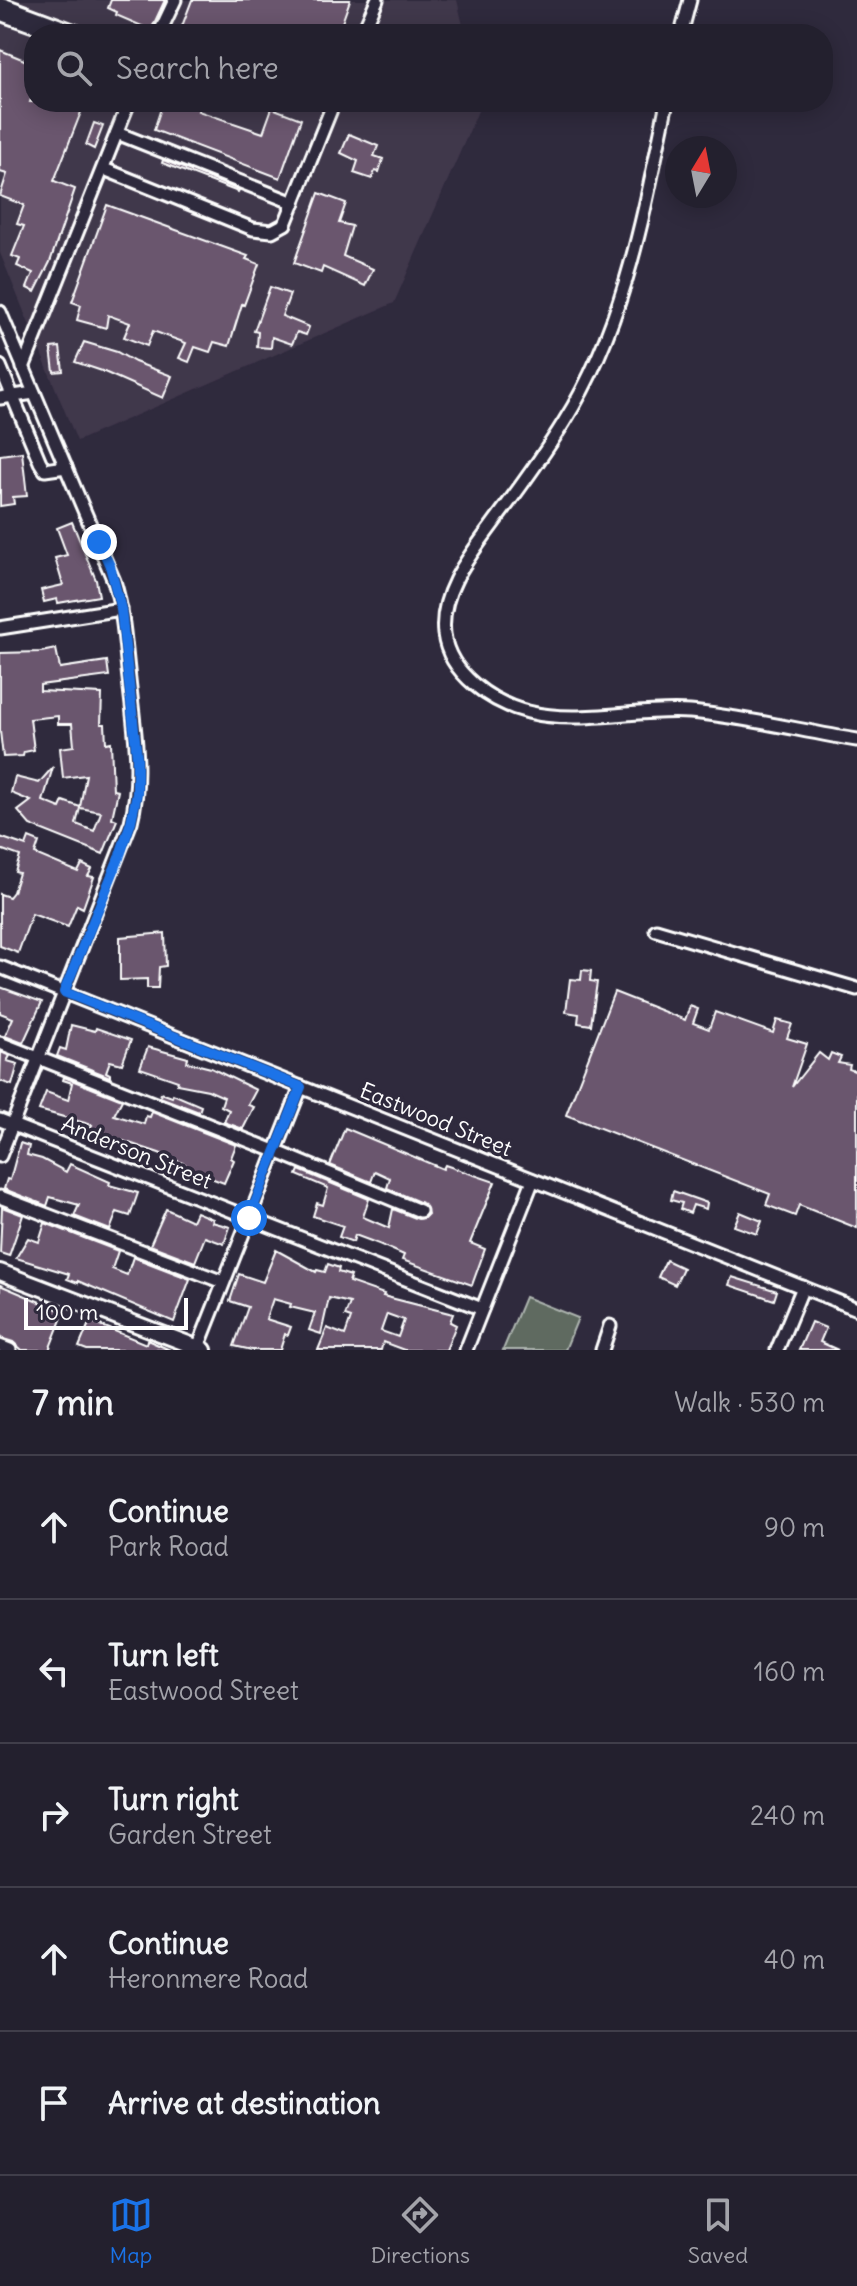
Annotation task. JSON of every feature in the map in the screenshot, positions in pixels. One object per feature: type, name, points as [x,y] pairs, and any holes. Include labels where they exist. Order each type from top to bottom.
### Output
[{"type":"main road","points":[[0,1272],[200,1349]]},
{"type":"street","points":[[164,24],[175,0]]},
{"type":"street","points":[[366,24],[377,0]]},
{"type":"street","points":[[684,24],[690,0]]},
{"type":"street","points":[[0,3],[56,24]]},
{"type":"street","points":[[0,14],[28,24]]},
{"type":"street","points":[[23,368],[125,112]]},
{"type":"street","points":[[104,169],[261,232],[272,231],[285,224],[330,112]]},
{"type":"street","points":[[665,112],[645,210],[605,346],[565,420],[468,556],[451,592],[446,615],[444,633],[449,650],[478,689],[497,701],[529,713],[591,717],[616,713],[688,712],[751,720],[857,740]]},
{"type":"street","points":[[117,133],[294,203]]},
{"type":"street","points":[[0,312],[110,566],[121,609],[137,757],[135,806],[119,858],[0,1156]]},
{"type":"street","points":[[0,366],[6,397],[45,470],[66,467]]},
{"type":"street","points":[[6,397],[34,393]]},
{"type":"street","points":[[0,628],[121,609]]},
{"type":"street","points":[[656,930],[857,989]]},
{"type":"street","name":"Eastwood Street","points":[[0,967],[857,1309]]},
{"type":"street","points":[[0,1043],[420,1211]]},
{"type":"street","points":[[200,1349],[223,1282],[301,1087]]},
{"type":"street","name":"Anderson Street","points":[[0,1120],[482,1309]]},
{"type":"street","points":[[466,1350],[533,1180]]},
{"type":"street","points":[[0,1197],[223,1282]]},
{"type":"street","points":[[777,1350],[803,1287]]},
{"type":"street","points":[[602,1350],[610,1326]]},
{"type":"street","points":[[0,1346],[10,1350]]},
{"type":"shaded area","points":[[0,0],[457,0],[463,24],[24,24],[24,112],[478,112],[394,303],[77,441],[0,253]]},
{"type":"green space","points":[[525,1297],[578,1318],[565,1350],[503,1350]]},
{"type":"building","points":[[111,0],[165,0],[154,24],[137,24],[108,8]]},
{"type":"building","points":[[192,0],[350,0],[342,24],[183,24]]},
{"type":"building","points":[[0,50],[24,60],[24,112],[81,112],[54,181],[75,189],[50,262],[35,292],[27,288],[33,273],[17,266],[20,259],[12,256],[24,226],[17,224],[24,205],[0,196],[7,174],[0,172]]},
{"type":"building","points":[[160,112],[201,112],[263,133],[271,112],[283,112],[301,119],[280,178],[154,130]]},
{"type":"building","points":[[94,123],[103,126],[94,149],[86,145]]},
{"type":"building","points":[[349,134],[378,146],[374,156],[383,159],[379,172],[375,171],[372,179],[354,173],[358,161],[341,153]]},
{"type":"building","points":[[163,160],[239,190],[162,163]]},
{"type":"building","points":[[319,193],[346,203],[339,223],[352,226],[343,256],[373,269],[365,286],[323,267],[321,273],[294,263]]},
{"type":"building","points":[[107,205],[248,256],[246,259],[259,264],[229,346],[214,342],[210,352],[195,347],[189,362],[179,358],[186,343],[153,331],[147,346],[124,337],[130,323],[108,315],[106,328],[77,320],[81,305],[72,302]]},
{"type":"building","points":[[270,287],[290,294],[282,316],[309,327],[306,335],[297,332],[292,344],[272,337],[271,348],[257,347],[258,332],[254,331]]},
{"type":"building","points":[[84,342],[117,352],[172,376],[163,398],[75,362]]},
{"type":"building","points":[[60,347],[63,371],[54,372],[51,348]]},
{"type":"building","points":[[22,452],[27,496],[13,497],[14,504],[0,506],[0,455]]},
{"type":"building","points":[[72,522],[96,580],[99,596],[58,603],[57,599],[44,602],[41,590],[63,585],[55,558],[67,555],[57,528]]},
{"type":"building","points":[[56,649],[60,668],[107,661],[109,676],[40,685],[40,691],[102,694],[101,724],[105,724],[106,743],[111,742],[113,790],[118,791],[112,818],[117,820],[103,854],[30,825],[18,811],[31,801],[11,793],[15,777],[39,783],[53,767],[43,801],[60,808],[63,801],[80,807],[86,775],[63,778],[60,748],[74,746],[72,724],[58,724],[58,716],[30,719],[34,750],[24,752],[23,756],[3,757],[0,653]],"holes":[[[80,808],[101,812],[94,831],[76,824]]]},
{"type":"building","points":[[0,837],[26,846],[29,838],[39,842],[35,854],[78,872],[82,864],[92,869],[88,876],[94,877],[83,908],[77,905],[68,927],[32,914],[18,953],[0,946],[0,894],[9,897],[13,892],[20,856],[0,849]]},
{"type":"building","points":[[165,933],[166,966],[159,967],[158,988],[147,988],[147,979],[120,980],[120,937]]},
{"type":"building","points":[[582,970],[591,971],[590,981],[597,982],[591,1025],[578,1023],[579,1014],[566,1012],[570,979],[581,980]]},
{"type":"building","points":[[0,987],[42,1002],[23,1043],[5,1036],[13,1018],[0,1013]]},
{"type":"building","points":[[614,992],[685,1020],[690,1006],[698,1009],[693,1023],[709,1029],[715,1012],[773,1033],[777,1020],[792,1024],[787,1038],[807,1044],[792,1087],[819,1053],[828,1060],[831,1053],[841,1057],[838,1063],[850,1065],[849,1069],[857,1072],[857,1228],[799,1205],[795,1216],[766,1205],[770,1194],[566,1115]]},
{"type":"building","points":[[71,1025],[95,1031],[96,1028],[131,1040],[122,1064],[110,1061],[106,1072],[110,1077],[57,1056],[60,1048],[66,1050]]},
{"type":"building","points":[[148,1047],[188,1058],[187,1062],[211,1068],[256,1090],[248,1105],[254,1107],[243,1129],[224,1122],[229,1110],[221,1106],[224,1097],[208,1090],[177,1084],[178,1081],[140,1068]]},
{"type":"building","points":[[1,1052],[10,1056],[7,1061],[18,1064],[12,1085],[0,1081]]},
{"type":"building","points":[[64,1077],[122,1100],[114,1115],[144,1124],[146,1116],[150,1117],[152,1112],[236,1145],[231,1158],[234,1160],[224,1183],[184,1168],[185,1164],[159,1153],[90,1130],[92,1125],[39,1110],[46,1092],[68,1100],[72,1083],[63,1080]]},
{"type":"building","points":[[161,1093],[172,1097],[173,1094],[201,1106],[199,1112],[160,1097]]},
{"type":"building","points":[[345,1128],[443,1169],[445,1165],[495,1182],[470,1243],[485,1249],[472,1285],[402,1260],[404,1255],[355,1235],[353,1242],[339,1237],[343,1226],[313,1216],[317,1203],[323,1205],[328,1188],[297,1175],[299,1170],[369,1199],[363,1217],[389,1228],[393,1209],[418,1219],[428,1214],[424,1204],[387,1188],[390,1178],[375,1171],[371,1182],[330,1165]]},
{"type":"building","points":[[20,1143],[29,1146],[27,1155],[66,1172],[70,1164],[110,1182],[109,1185],[138,1193],[130,1216],[117,1212],[110,1230],[74,1216],[79,1205],[50,1197],[47,1206],[4,1189],[7,1179],[10,1180]]},
{"type":"building","points":[[673,1191],[707,1203],[706,1209],[693,1205],[690,1213],[680,1209],[682,1203],[671,1200]]},
{"type":"building","points":[[2,1207],[23,1215],[9,1256],[0,1253]]},
{"type":"building","points":[[166,1209],[192,1221],[196,1212],[213,1219],[212,1222],[230,1227],[224,1244],[205,1237],[195,1262],[150,1245]]},
{"type":"building","points":[[740,1212],[762,1221],[757,1234],[734,1226]]},
{"type":"building","points":[[45,1223],[118,1251],[112,1269],[127,1275],[133,1257],[190,1279],[174,1322],[67,1279],[69,1274],[16,1258],[28,1238],[39,1242]]},
{"type":"building","points":[[276,1250],[316,1272],[325,1272],[328,1264],[339,1268],[338,1272],[351,1276],[349,1282],[383,1296],[453,1314],[450,1322],[456,1325],[446,1350],[404,1350],[383,1342],[381,1350],[318,1350],[327,1328],[345,1335],[351,1318],[345,1316],[350,1303],[329,1298],[321,1334],[309,1330],[315,1313],[273,1299],[266,1319],[291,1327],[280,1350],[252,1350],[234,1346],[248,1307],[230,1301],[239,1274],[263,1282]],"holes":[[[387,1314],[404,1320],[398,1337],[381,1331]]]},
{"type":"building","points":[[666,1260],[683,1268],[675,1285],[658,1277]]},
{"type":"building","points":[[732,1277],[777,1291],[774,1300],[729,1285]]},
{"type":"building","points":[[0,1285],[64,1312],[49,1350],[22,1350],[13,1342],[0,1338]]},
{"type":"building","points":[[90,1321],[146,1344],[147,1340],[170,1350],[87,1350],[79,1347]]},
{"type":"building","points":[[811,1322],[826,1328],[820,1342],[838,1350],[799,1350]]},
{"type":"route","points":[[99,542],[110,566],[121,609],[137,757],[137,793],[119,858],[64,992],[301,1087],[249,1218]]}]
